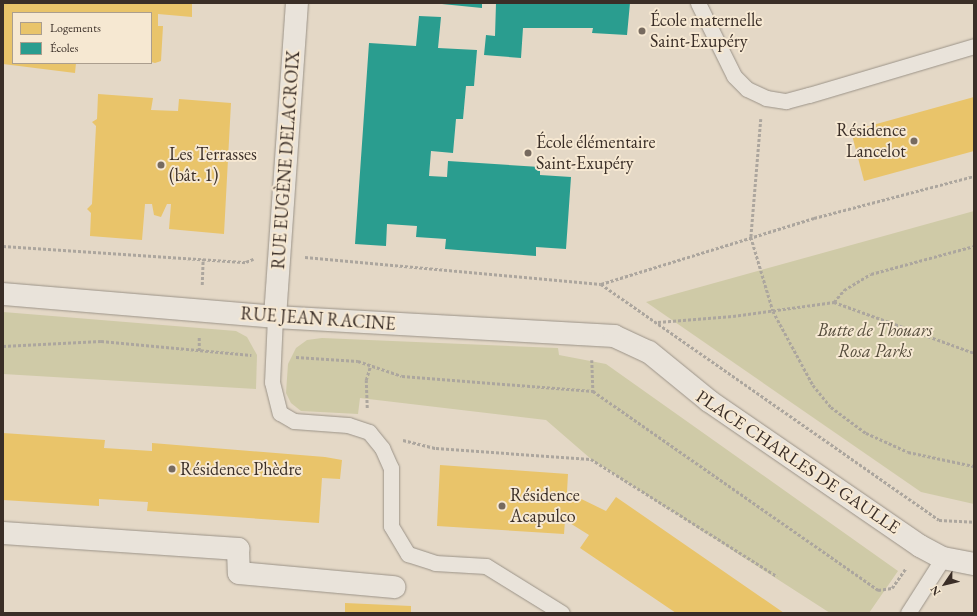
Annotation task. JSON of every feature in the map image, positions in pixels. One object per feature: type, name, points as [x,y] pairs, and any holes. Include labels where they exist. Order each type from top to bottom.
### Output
[{"type":"street","name":"RUE EUGÈNE DELACROIX","points":[[275,317],[297,3]]},
{"type":"street","name":"RUE JEAN RACINE","points":[[3,294],[275,317],[518,332],[594,334],[632,342]]},
{"type":"street","name":"PLACE CHARLES DE GAULLE","points":[[632,342],[709,401],[920,546],[943,558],[974,564]]},
{"type":"street","points":[[3,532],[238,549],[239,573],[394,587]]},
{"type":"lane","points":[[698,3],[734,76],[747,89],[766,98],[786,100],[809,95],[974,46]]},
{"type":"lane","points":[[275,317],[273,356],[274,399],[280,412],[294,421],[348,425],[369,432],[382,448],[392,468],[391,526],[408,554],[435,564],[486,566],[562,613]]},
{"type":"lane","points":[[908,613],[943,558]]},
{"type":"path","points":[[761,113],[751,237],[773,311],[812,385],[831,407],[866,433],[908,452],[974,466]]},
{"type":"path","points":[[601,284],[751,237],[974,176]]},
{"type":"path","points":[[834,302],[844,290],[871,274],[974,246]]},
{"type":"path","points":[[656,322],[773,311],[834,302],[974,353]]},
{"type":"path","points":[[3,346],[101,341],[273,356],[358,361],[370,367],[402,376],[593,391],[878,590],[892,588],[939,520],[974,522]]},
{"type":"path","points":[[370,367],[366,380],[369,432],[436,448],[591,459],[777,576]]},
{"type":"green space","name":"Butte de Thouars Rosa Parks","points":[[974,211],[974,504],[921,492],[646,302]]},
{"type":"green space","points":[[3,312],[236,331],[247,337],[257,355],[256,389],[3,374]]},
{"type":"green space","points":[[322,338],[558,348],[559,355],[606,364],[898,571],[869,613],[830,613],[591,459],[546,420],[360,398],[358,414],[301,411],[291,403],[286,393],[288,364],[296,348],[307,340]]},
{"type":"building: Logements","points":[[3,3],[192,3],[192,17],[158,14],[158,26],[163,26],[161,61],[155,63],[152,62],[152,12],[12,12],[12,64],[76,64],[75,73],[3,64]]},
{"type":"building: Logements","name":"Les Terrasses (bât. 1)","points":[[98,94],[153,98],[151,110],[178,111],[179,99],[231,103],[224,234],[169,229],[171,204],[167,204],[161,217],[154,215],[152,204],[145,204],[142,240],[90,236],[91,213],[87,209],[92,204],[96,126],[92,122],[97,119]]},
{"type":"building: Logements","name":"Résidence Lancelot","points":[[974,97],[974,151],[864,181],[851,131]]},
{"type":"building: Logements","name":"Résidence Phèdre","points":[[3,433],[105,440],[104,448],[152,451],[152,443],[325,457],[342,460],[340,479],[322,478],[319,523],[147,511],[148,502],[99,499],[99,506],[3,500]]},
{"type":"building: Logements","points":[[440,465],[568,474],[567,492],[606,511],[616,497],[784,613],[676,613],[580,548],[589,535],[565,520],[564,534],[437,526]]},
{"type":"building: Logements","points":[[345,603],[411,606],[411,613],[345,613]]},
{"type":"building: Écoles","points":[[432,3],[482,3],[482,8]]},
{"type":"building: Écoles","points":[[496,3],[630,3],[627,35],[592,33],[593,28],[523,28],[521,58],[484,55],[486,35],[495,36]]},
{"type":"building: Écoles","points":[[419,16],[441,17],[438,48],[477,50],[474,86],[466,86],[463,119],[456,119],[453,153],[431,151],[429,176],[447,177],[448,161],[540,167],[540,175],[571,177],[566,249],[536,247],[536,256],[445,249],[446,239],[416,237],[417,226],[387,224],[386,246],[355,244],[369,43],[416,46]]},
{"type":"place","name":"École maternelle Saint-Exupéry","points":[[642,31]]},
{"type":"place","name":"Résidence Lancelot","points":[[914,141]]},
{"type":"place","name":"École élémentaire Saint-Exupéry","points":[[528,153]]},
{"type":"place","name":"Les Terrasses (bât. 1)","points":[[161,165]]},
{"type":"place","name":"Résidence Phèdre","points":[[172,469]]},
{"type":"place","name":"Résidence Acapulco","points":[[502,506]]}]
